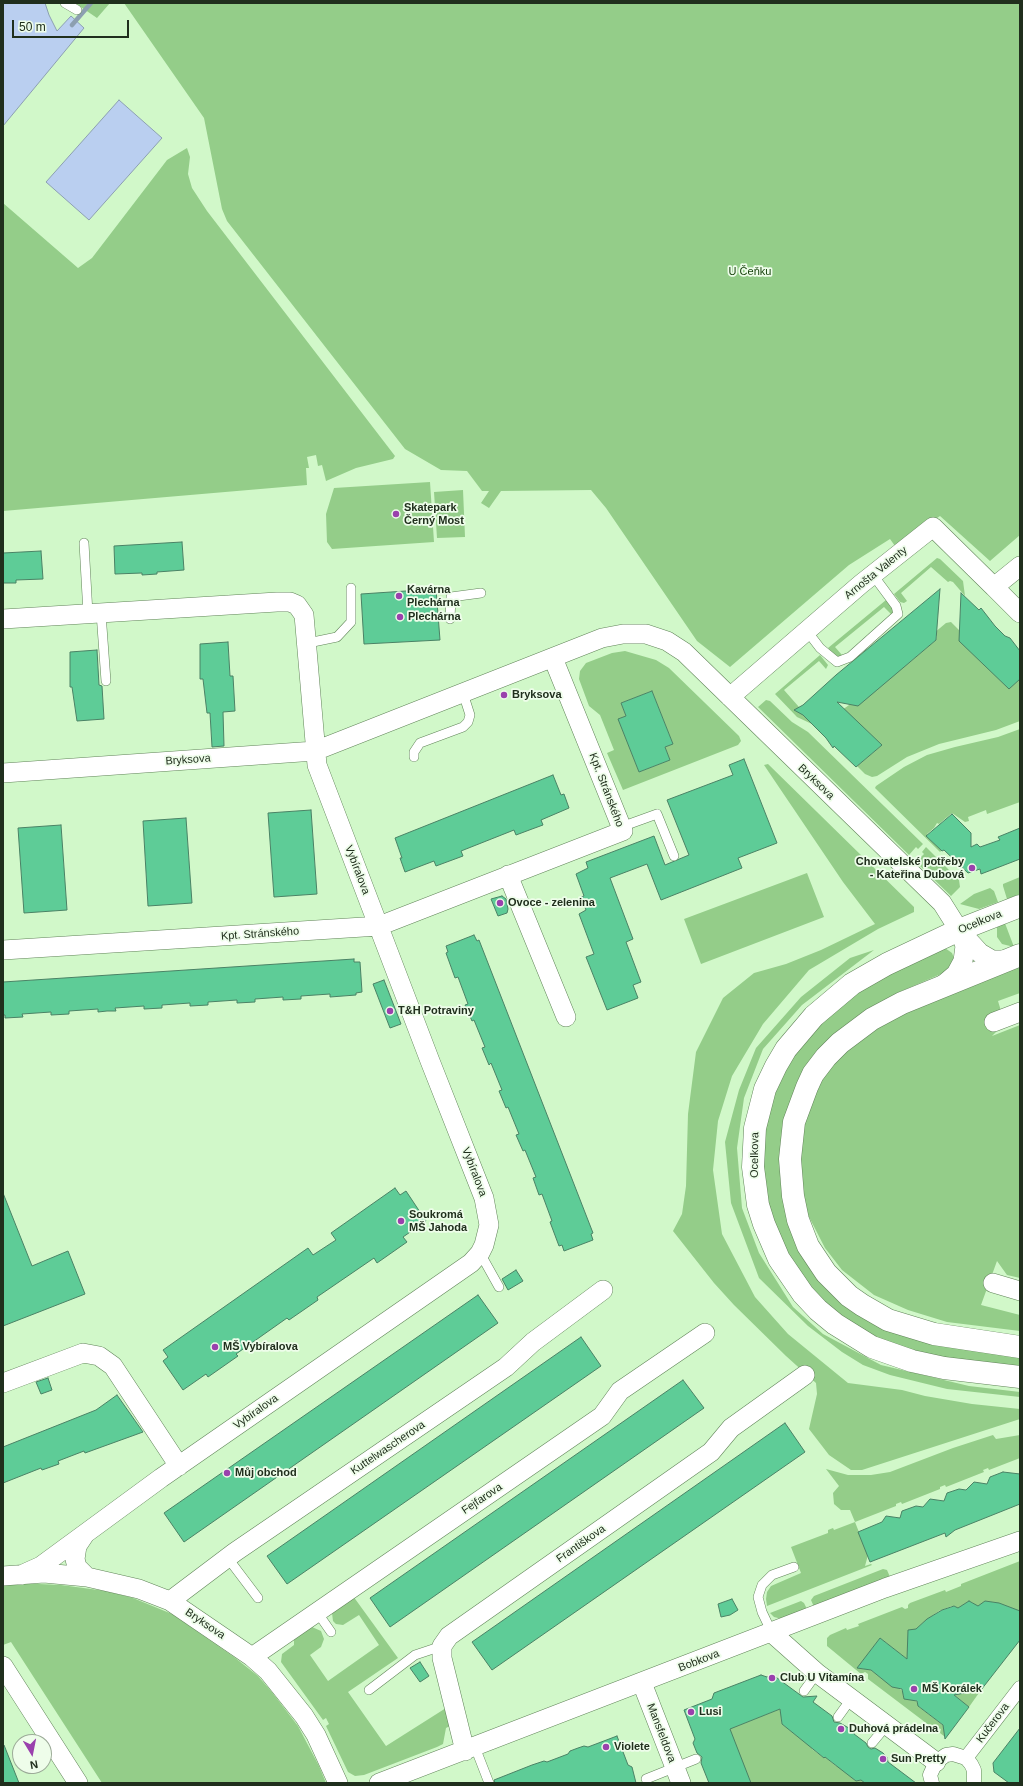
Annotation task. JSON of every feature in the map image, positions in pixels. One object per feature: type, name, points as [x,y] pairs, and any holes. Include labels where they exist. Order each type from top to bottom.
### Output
[{"type":"street","name":"Arnošta Valenty","points":[[730,698],[873,575],[933,527],[994,587]]},
{"type":"street","points":[[1020,566],[994,587],[1020,613]]},
{"type":"street","name":"Vybíralova","points":[[3,619],[290,602],[297,605],[304,614],[308,643],[317,765],[484,1198],[489,1225],[484,1245],[480,1253],[471,1263],[179,1466],[41,1566],[14,1575]]},
{"type":"street","name":"Bryksova","points":[[3,773],[315,751],[602,638],[623,634],[646,634],[667,641],[684,652],[942,903],[959,930],[985,957],[997,961],[1015,958]]},
{"type":"street","name":"Kpt. Stránského","points":[[3,950],[379,926],[623,831],[553,658]]},
{"type":"street","points":[[508,875],[566,1017]]},
{"type":"street","name":"Ocelkova","points":[[1020,906],[959,930],[887,964],[852,984],[814,1016],[798,1034],[776,1066],[760,1108],[753,1148],[755,1186],[764,1224],[779,1259],[803,1294],[818,1310],[835,1324],[872,1347],[912,1361],[944,1368],[1020,1377]]},
{"type":"street","points":[[932,991],[950,979],[961,968],[965,954],[959,930]]},
{"type":"street","points":[[1015,958],[902,1003],[872,1019],[840,1043],[826,1057],[813,1074],[794,1122],[791,1143],[791,1178],[798,1220],[808,1246],[826,1273],[849,1296],[874,1313],[902,1325],[934,1334],[1020,1347]]},
{"type":"street","points":[[994,1022],[1020,1012]]},
{"type":"street","points":[[993,1283],[1020,1291]]},
{"type":"street","name":"Kuttelwascherova","points":[[170,1601],[227,1558],[506,1367],[533,1342],[603,1290]]},
{"type":"street","name":"Fejfarova","points":[[252,1656],[602,1416],[620,1391],[704,1333]]},
{"type":"street","points":[[3,1383],[82,1354],[99,1356],[113,1366],[179,1466]]},
{"type":"street","name":"Františkova","points":[[442,1646],[449,1636],[711,1452],[731,1428],[805,1375]]},
{"type":"street","points":[[84,1534],[76,1546],[75,1559],[77,1567],[87,1577]]},
{"type":"street","name":"Bobkova","points":[[379,1783],[772,1633],[885,1588],[1020,1541]]},
{"type":"street","name":"Bryksova","points":[[14,1575],[44,1573],[87,1577],[138,1589],[170,1601],[252,1656],[268,1671],[304,1716],[316,1735],[338,1783]]},
{"type":"street","points":[[772,1633],[817,1673],[936,1762]]},
{"type":"street","points":[[442,1646],[444,1666],[470,1749]]},
{"type":"street","points":[[3,1666],[78,1783]]},
{"type":"street","name":"Mansfeldova","points":[[642,1683],[678,1775]]},
{"type":"street","name":"Kučerova","points":[[966,1758],[1020,1688]]},
{"type":"street","points":[[932,1783],[930,1775],[936,1762],[946,1755],[953,1754],[966,1758],[974,1770],[974,1783]]},
{"type":"lane","points":[[65,3],[77,10]]},
{"type":"lane","points":[[84,543],[106,681]]},
{"type":"lane","points":[[807,631],[820,648],[837,662],[850,657],[898,614],[896,606],[873,575]]},
{"type":"lane","points":[[308,643],[337,637],[351,622],[351,588]]},
{"type":"lane","points":[[450,619],[450,597],[481,593]]},
{"type":"lane","points":[[414,757],[414,752],[420,743],[463,727],[468,722],[470,715],[462,693]]},
{"type":"lane","points":[[621,827],[657,814],[674,856]]},
{"type":"lane","points":[[480,1253],[499,1288]]},
{"type":"lane","points":[[227,1558],[258,1598]]},
{"type":"lane","points":[[772,1633],[762,1612],[758,1597],[762,1586],[772,1575],[794,1567]]},
{"type":"lane","points":[[317,1612],[331,1632]]},
{"type":"lane","points":[[369,1690],[415,1655],[442,1646]]},
{"type":"lane","points":[[804,1691],[817,1673]]},
{"type":"lane","points":[[838,1717],[851,1699]]},
{"type":"lane","points":[[872,1743],[886,1725]]},
{"type":"lane","points":[[470,1749],[489,1783]]},
{"type":"lane","points":[[646,1778],[678,1775],[696,1759]]},
{"type":"green space","points":[[75,3],[110,3],[97,18]]},
{"type":"green space","name":"U Čeňku","points":[[124,3],[1020,3],[1020,535],[990,561],[940,516],[895,546],[890,539],[849,565],[730,667],[697,641],[606,508],[591,490],[501,491],[489,508],[481,503],[489,491],[482,491],[467,471],[441,470],[405,449],[227,221],[222,209],[204,118]]},
{"type":"green space","points":[[187,148],[190,157],[188,174],[192,188],[207,211],[395,456],[393,459],[356,468],[326,481],[322,465],[318,466],[316,455],[307,457],[309,468],[306,468],[307,485],[3,511],[3,203],[78,268],[92,258],[167,160]]},
{"type":"green space","name":"Skatepark Černý Most","points":[[430,482],[434,542],[332,549],[327,542],[326,514],[334,488]]},
{"type":"green space","points":[[463,490],[465,537],[437,538],[434,492]]},
{"type":"green space","points":[[937,558],[940,559],[963,581],[965,596],[953,582],[948,582],[931,567],[901,593],[907,601],[904,603],[900,602],[894,594]]},
{"type":"green space","points":[[886,600],[893,609],[892,613],[891,614],[884,607],[835,647],[842,655],[840,657],[835,657],[828,648]]},
{"type":"green space","points":[[951,622],[1009,688],[1020,679],[1020,721],[996,730],[939,744],[907,757],[877,776],[872,777],[865,774],[857,766],[882,745],[842,710],[910,662],[936,640],[937,636],[934,633],[946,623]]},
{"type":"green space","points":[[625,651],[656,660],[669,668],[739,736],[741,741],[738,745],[623,790],[607,753],[614,750],[600,715],[589,706],[579,679],[580,671],[586,663],[612,653]],"holes":[[[652,691],[673,744],[665,747],[670,760],[639,772],[619,719],[626,716],[621,703]]]},
{"type":"green space","points":[[820,655],[828,665],[826,669],[819,661],[784,690],[799,707],[802,713],[814,725],[797,717],[775,694]]},
{"type":"green space","points":[[766,700],[770,701],[792,722],[808,732],[923,844],[918,849],[916,847],[909,855],[758,707]]},
{"type":"green space","points":[[1020,729],[1020,802],[987,814],[986,810],[968,817],[969,821],[965,822],[952,813],[939,824],[937,823],[927,834],[927,837],[942,850],[940,852],[875,788],[904,767],[927,755],[998,737]]},
{"type":"green space","points":[[768,764],[914,907],[914,912],[878,929],[809,970],[763,1024],[732,1076],[718,1121],[713,1170],[722,1234],[755,1297],[788,1334],[848,1383],[902,1390],[925,1396],[972,1404],[1020,1409],[1020,1419],[862,1470],[851,1470],[829,1455],[809,1429],[817,1394],[816,1383],[734,1305],[714,1283],[673,1231],[682,1214],[686,1186],[688,1114],[696,1052],[723,998],[754,973],[786,964],[821,950],[875,924],[843,882],[764,765]]},
{"type":"green space","points":[[926,847],[959,880],[960,887],[951,896],[916,862],[924,854],[922,852]]},
{"type":"green space","points":[[807,873],[824,917],[701,964],[684,919]]},
{"type":"green space","points":[[1020,877],[1020,894],[1007,899],[1003,884]]},
{"type":"green space","points":[[990,888],[994,891],[998,902],[979,909],[960,904],[974,894]]},
{"type":"green space","points":[[1003,918],[1014,947],[1002,944],[997,937],[997,925]]},
{"type":"green space","points":[[945,948],[952,953],[954,958],[948,971],[899,992],[860,1015],[809,1064],[794,1091],[783,1122],[780,1150],[781,1186],[791,1226],[843,1297],[1020,1351],[1020,1375],[911,1356],[859,1334],[805,1291],[768,1222],[758,1139],[781,1066],[847,996],[930,951]]},
{"type":"green space","points":[[874,950],[802,1005],[763,1049],[744,1098],[737,1148],[742,1208],[759,1253],[793,1307],[823,1334],[881,1365],[969,1386],[1020,1392],[1020,1397],[947,1389],[890,1375],[863,1365],[842,1352],[808,1326],[759,1278],[731,1203],[725,1142],[739,1090],[756,1048],[801,997],[850,958]]},
{"type":"green space","points":[[1020,964],[1020,993],[998,1001],[1001,1011],[989,1017],[996,1032],[992,1036],[1020,1025],[1020,1278],[1007,1275],[997,1261],[981,1305],[1020,1315],[1020,1331],[947,1322],[908,1310],[874,1295],[842,1270],[825,1248],[807,1213],[799,1178],[802,1125],[812,1098],[825,1075],[845,1050],[890,1020]]},
{"type":"green space","points":[[993,1435],[996,1439],[1020,1435],[1020,1458],[989,1470],[988,1468],[983,1470],[984,1472],[946,1487],[945,1485],[940,1487],[940,1489],[902,1504],[901,1502],[896,1504],[896,1506],[855,1522],[850,1510],[841,1510],[834,1504],[833,1493],[839,1486],[826,1469],[848,1475],[871,1475],[890,1472],[953,1448]]},
{"type":"green space","points":[[855,1522],[868,1555],[865,1566],[872,1565],[767,1606],[767,1592],[771,1586],[801,1573],[791,1547],[828,1533],[828,1530],[833,1528],[834,1530]]},
{"type":"green space","points":[[1020,1561],[1020,1611],[996,1603],[984,1602],[982,1606],[973,1606],[972,1602],[968,1602],[957,1609],[955,1606],[952,1606],[939,1611],[914,1631],[908,1632],[913,1664],[880,1638],[861,1664],[863,1669],[868,1668],[894,1687],[897,1687],[904,1692],[903,1696],[905,1698],[911,1697],[918,1703],[919,1707],[944,1726],[945,1737],[940,1733],[941,1729],[934,1729],[868,1679],[868,1674],[865,1672],[861,1674],[827,1646],[827,1638],[830,1635],[846,1628],[847,1630],[859,1626],[858,1624],[902,1607],[905,1609],[908,1608],[910,1603],[945,1590],[946,1592],[961,1586],[961,1584]]},
{"type":"green space","points":[[883,1569],[887,1570],[890,1577],[814,1607],[811,1600],[814,1596]]},
{"type":"green space","points":[[16,1583],[61,1585],[106,1591],[133,1598],[172,1614],[234,1657],[258,1676],[298,1726],[319,1766],[326,1783],[102,1783],[11,1642],[3,1645],[3,1585]]},
{"type":"green space","points":[[353,1596],[398,1658],[348,1692],[386,1746],[446,1708],[450,1726],[446,1728],[443,1744],[364,1775],[355,1776],[348,1772],[326,1726],[329,1724],[326,1718],[323,1720],[281,1662],[282,1654],[294,1645],[294,1638],[308,1628],[312,1627],[321,1631],[324,1639],[321,1647],[310,1655],[328,1681],[379,1645],[359,1615],[343,1625],[336,1624],[333,1621],[332,1613]]},
{"type":"green space","points":[[801,1601],[807,1609],[782,1619],[774,1617],[770,1613]]},
{"type":"green space","points":[[938,1659],[981,1690],[969,1707],[936,1681]]},
{"type":"green space","points":[[780,1709],[785,1713],[781,1719],[782,1724],[801,1739],[815,1746],[812,1749],[836,1766],[837,1765],[856,1781],[861,1780],[865,1783],[751,1783],[724,1727],[737,1726]]},
{"type":"water","points":[[3,3],[45,3],[57,31],[71,16],[84,28],[3,126]]},
{"type":"water","points":[[119,100],[162,138],[89,220],[46,182]]},
{"type":"building","points":[[182,542],[184,570],[157,572],[157,574],[142,575],[142,573],[115,574],[114,546]]},
{"type":"building","points":[[41,551],[43,579],[16,580],[16,583],[3,583],[3,553]]},
{"type":"building","name":"Plechárna","points":[[436,589],[440,640],[364,644],[361,594]]},
{"type":"building","points":[[940,589],[936,640],[858,706],[837,702],[882,745],[856,767],[834,746],[833,748],[826,738],[803,715],[794,710],[803,705],[836,675]]},
{"type":"building","points":[[961,593],[979,610],[981,608],[995,626],[1005,636],[1010,638],[1020,651],[1020,679],[1009,689],[959,641]]},
{"type":"building","points":[[228,642],[230,676],[233,676],[235,711],[223,712],[224,746],[212,747],[210,713],[207,713],[203,679],[200,679],[200,644]]},
{"type":"building","points":[[97,650],[99,685],[102,686],[104,719],[77,721],[72,687],[70,687],[70,652]]},
{"type":"building","points":[[652,691],[673,744],[665,747],[670,760],[639,772],[618,719],[626,716],[621,703]]},
{"type":"building","points":[[744,759],[777,843],[738,858],[742,868],[661,900],[647,864],[610,878],[633,939],[626,942],[641,982],[633,985],[638,998],[607,1010],[586,957],[594,954],[579,914],[586,910],[581,897],[584,896],[576,874],[588,868],[586,862],[654,836],[665,865],[689,855],[667,800],[733,775],[729,765]]},
{"type":"building","points":[[553,775],[561,795],[564,794],[569,808],[541,820],[543,825],[516,835],[514,830],[461,851],[463,856],[436,866],[434,861],[405,872],[395,838]]},
{"type":"building","points":[[311,810],[317,894],[274,897],[268,813]]},
{"type":"building","points":[[952,814],[971,833],[971,847],[977,844],[980,847],[1000,840],[998,837],[1020,828],[1020,859],[981,874],[980,869],[968,873],[944,850],[942,851],[926,836]]},
{"type":"building","points":[[186,818],[192,903],[148,906],[143,821]]},
{"type":"building","points":[[61,825],[67,910],[24,913],[18,828]]},
{"type":"building","name":"Ovoce - zelenina","points":[[502,896],[506,899],[508,909],[507,913],[498,916],[491,899]]},
{"type":"building","points":[[474,935],[477,941],[479,940],[593,1233],[591,1234],[593,1240],[564,1251],[562,1245],[559,1246],[542,1194],[539,1195],[533,1178],[536,1177],[525,1150],[523,1151],[516,1135],[519,1134],[508,1107],[506,1108],[499,1091],[502,1090],[491,1063],[489,1065],[482,1048],[485,1047],[474,1020],[472,1021],[465,1005],[468,1004],[458,977],[455,978],[446,953],[448,952],[446,946]]},
{"type":"building","points":[[354,959],[354,962],[360,962],[362,992],[356,993],[356,995],[330,997],[330,994],[301,996],[301,999],[283,1000],[283,997],[255,999],[255,1002],[237,1003],[237,1000],[208,1002],[208,1005],[190,1006],[190,1003],[162,1005],[162,1008],[144,1009],[144,1006],[115,1008],[116,1011],[98,1012],[98,1009],[69,1011],[69,1014],[51,1015],[51,1012],[22,1014],[23,1017],[5,1018],[5,1015],[3,1015],[3,982]]},
{"type":"building","name":"T&H Potraviny","points":[[384,980],[401,1024],[390,1028],[373,984]]},
{"type":"building","points":[[395,1188],[400,1195],[406,1191],[426,1221],[403,1237],[407,1242],[377,1263],[374,1258],[317,1297],[318,1300],[289,1320],[287,1318],[236,1354],[238,1356],[208,1377],[206,1374],[183,1390],[163,1361],[168,1357],[163,1350],[308,1248],[313,1255],[336,1240],[331,1233]]},
{"type":"building","points":[[3,1193],[32,1266],[68,1251],[85,1294],[3,1326]]},
{"type":"building","points":[[516,1270],[523,1281],[508,1290],[502,1279]]},
{"type":"building","points":[[478,1295],[498,1323],[184,1542],[164,1513]]},
{"type":"building","points":[[581,1337],[601,1366],[287,1584],[267,1556]]},
{"type":"building","points":[[48,1378],[52,1390],[41,1394],[36,1382]]},
{"type":"building","points":[[683,1380],[704,1408],[390,1627],[370,1598]]},
{"type":"building","points":[[117,1395],[143,1432],[85,1453],[84,1451],[58,1461],[59,1464],[42,1470],[41,1468],[3,1483],[3,1447],[96,1410]]},
{"type":"building","points":[[785,1423],[805,1452],[492,1670],[472,1642]]},
{"type":"building","points":[[1003,1472],[1020,1474],[1020,1504],[955,1530],[946,1537],[945,1533],[870,1562],[858,1532],[882,1522],[886,1516],[900,1518],[902,1511],[916,1506],[923,1507],[930,1499],[944,1501],[947,1493],[959,1489],[966,1490],[974,1482],[987,1484],[990,1477]]},
{"type":"building","points":[[732,1599],[738,1610],[730,1615],[721,1617],[718,1604]]},
{"type":"building","points":[[969,1601],[978,1606],[985,1601],[999,1603],[1020,1611],[1020,1640],[981,1690],[954,1695],[969,1707],[945,1739],[943,1725],[918,1706],[917,1701],[904,1699],[902,1689],[892,1687],[871,1670],[857,1668],[880,1638],[907,1659],[908,1630],[916,1629],[927,1619],[942,1610],[954,1606],[958,1608]]},
{"type":"building","points":[[420,1662],[429,1676],[420,1682],[410,1668]]},
{"type":"building","points":[[761,1675],[767,1677],[773,1675],[803,1697],[817,1696],[813,1702],[832,1716],[834,1722],[840,1723],[854,1731],[854,1734],[866,1743],[868,1747],[871,1749],[875,1748],[883,1753],[887,1757],[888,1762],[916,1783],[865,1783],[861,1780],[856,1781],[825,1757],[824,1758],[782,1724],[780,1709],[730,1729],[751,1783],[709,1783],[701,1763],[702,1757],[697,1753],[693,1743],[695,1739],[684,1710],[712,1699],[714,1693]]},
{"type":"building","points":[[1020,1728],[1020,1783],[1009,1783],[994,1772],[993,1763]]},
{"type":"building","points":[[617,1736],[628,1765],[632,1767],[636,1783],[495,1783],[494,1780],[532,1765],[544,1761],[547,1762],[568,1754],[570,1751],[578,1748],[584,1746],[588,1747]]},
{"type":"building","points":[[4,1745],[12,1765],[12,1774],[15,1774],[19,1783],[3,1783]]},
{"type":"waterway","points":[[72,25],[91,3]]},
{"type":"place","name":"Skatepark Černý Most","points":[[396,514]]},
{"type":"place","name":"Kavárna Plechárna","points":[[399,596]]},
{"type":"place","name":"Plechárna","points":[[400,617]]},
{"type":"place","name":"Bryksova","points":[[504,695]]},
{"type":"place","name":"Chovatelské potřeby - Kateřina Dubová","points":[[972,868]]},
{"type":"place","name":"Ovoce - zelenina","points":[[500,903]]},
{"type":"place","name":"T&H Potraviny","points":[[390,1011]]},
{"type":"place","name":"Soukromá MŠ Jahoda","points":[[401,1221]]},
{"type":"place","name":"MŠ Vybíralova","points":[[215,1347]]},
{"type":"place","name":"Můj obchod","points":[[227,1473]]},
{"type":"place","name":"Club U Vitamína","points":[[772,1678]]},
{"type":"place","name":"MŠ Korálek","points":[[914,1689]]},
{"type":"place","name":"Lusi","points":[[691,1712]]},
{"type":"place","name":"Duhová prádelna","points":[[841,1729]]},
{"type":"place","name":"Violete","points":[[606,1747]]},
{"type":"place","name":"Sun Pretty","points":[[883,1759]]}]
